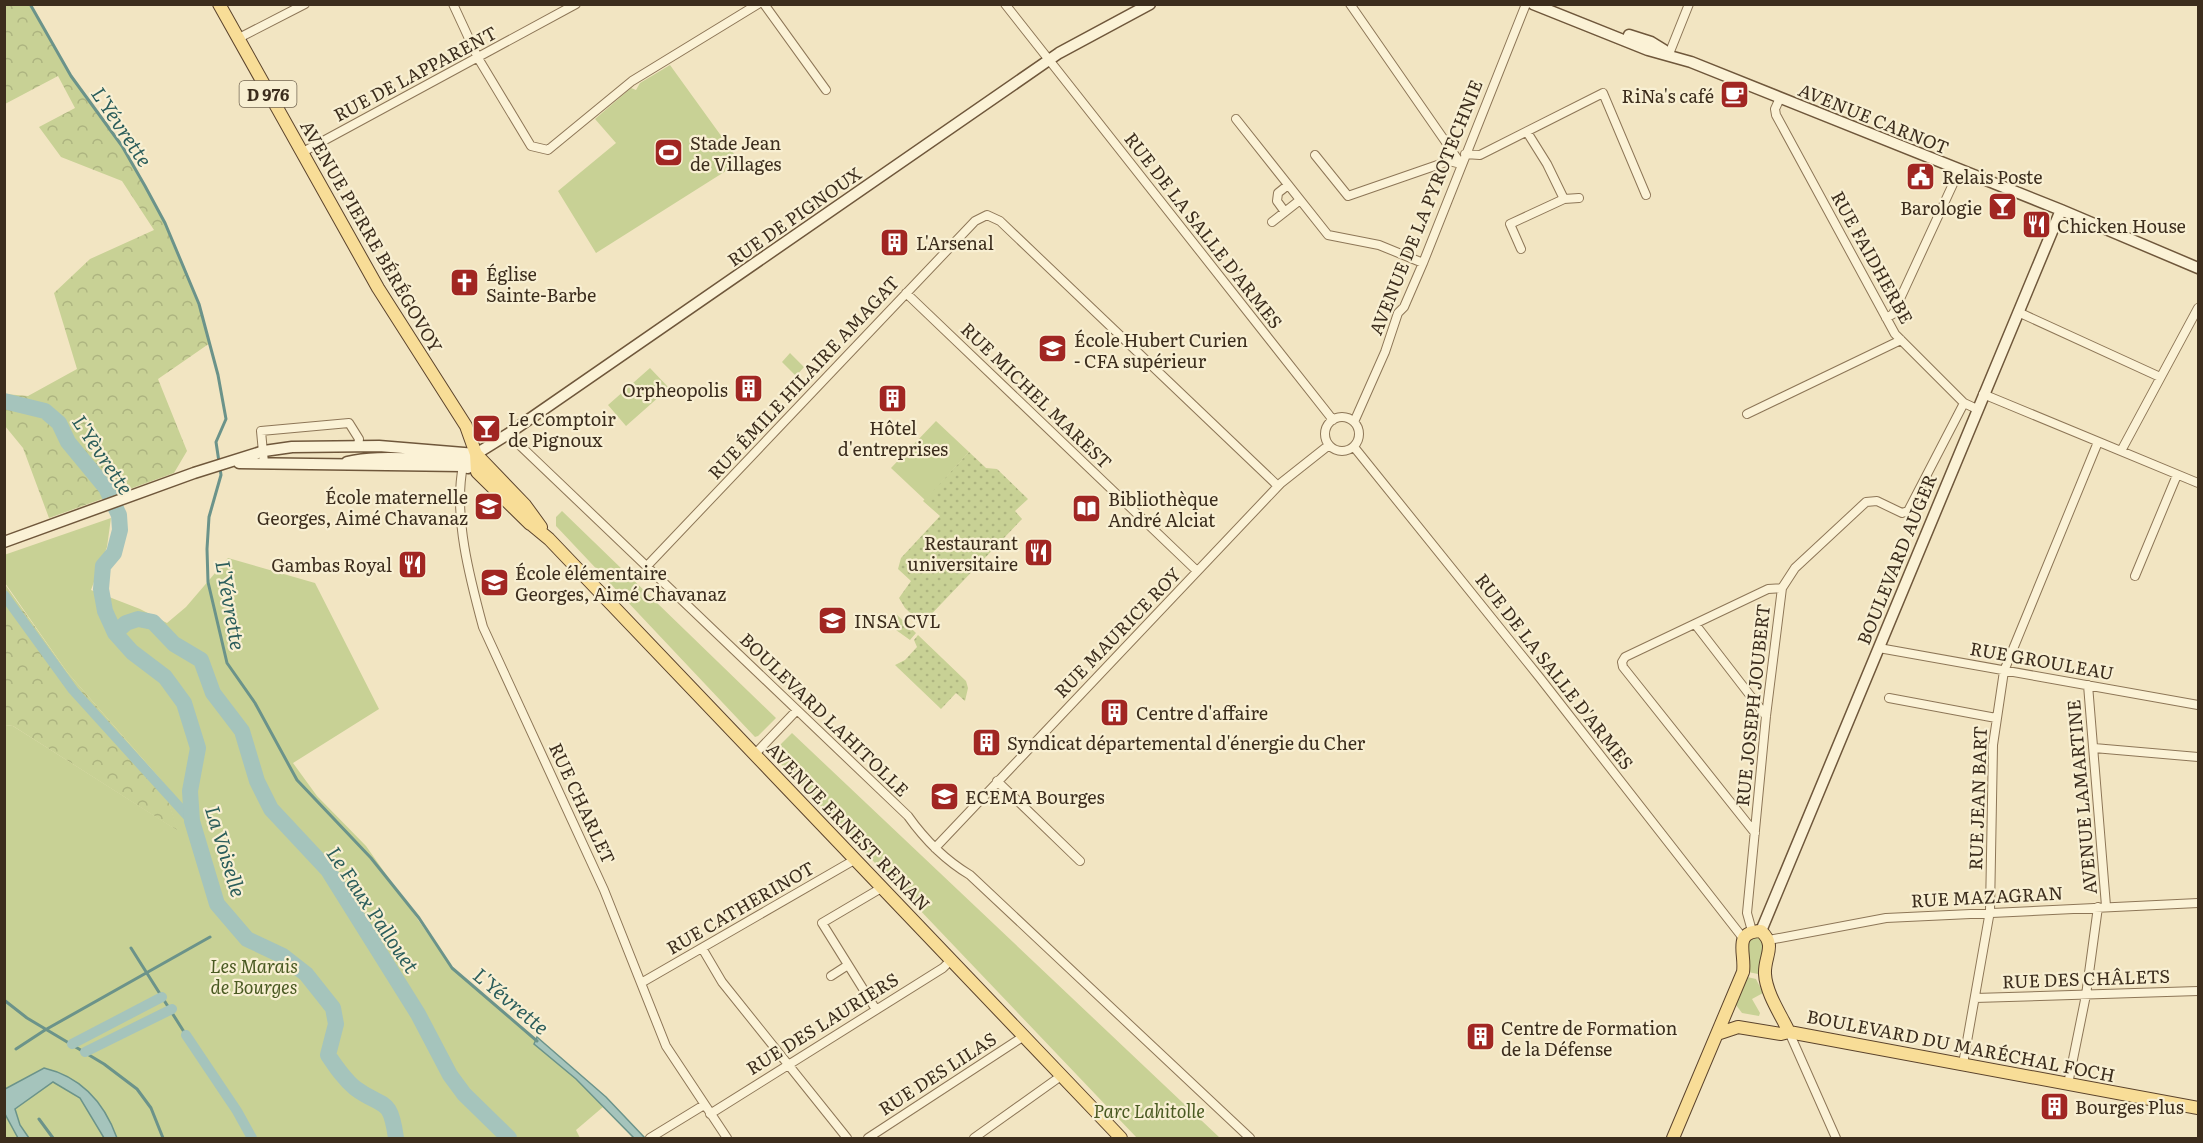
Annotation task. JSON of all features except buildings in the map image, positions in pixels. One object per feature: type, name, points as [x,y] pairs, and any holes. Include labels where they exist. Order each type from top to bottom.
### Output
[{"type":"main road","name":"AVENUE PIERRE BÉRÉGOVOY","points":[[219,4],[378,288],[466,426],[476,454]]},
{"type":"main road","name":"RUE DE PIGNOUX","points":[[463,466],[476,454],[1049,60],[1150,4]]},
{"type":"main road","points":[[1533,4],[1648,50],[1669,54]]},
{"type":"main road","points":[[1547,4],[1651,42],[1669,54]]},
{"type":"main road","name":"AVENUE CARNOT","points":[[1669,54],[2061,210],[2199,268]]},
{"type":"main road","name":"BOULEVARD AUGER","points":[[1761,934],[2061,210]]},
{"type":"main road","points":[[4,542],[209,468],[264,457],[292,447],[358,446],[476,454]]},
{"type":"main road","points":[[344,462],[362,458],[451,459],[476,454]]},
{"type":"main road","points":[[476,454],[477,472]]},
{"type":"main road","name":"AVENUE ERNEST RENAN","points":[[476,454],[525,505],[549,539],[952,959],[1116,1137]]},
{"type":"main road","points":[[264,457],[372,466],[463,466]]},
{"type":"main road","name":"AVENUE ERNEST RENAN","points":[[463,466],[477,472],[526,519],[542,539],[549,539]]},
{"type":"main road","points":[[1673,1138],[1761,934],[1771,948],[1765,975],[1789,1032]]},
{"type":"main road","points":[[1731,1000],[1731,1012],[1740,1024],[1753,1030],[1771,1027],[1777,1022],[1779,1012]]},
{"type":"main road","name":"BOULEVARD DU MARÉCHAL FOCH","points":[[1717,1034],[1738,1027],[1781,1034],[1789,1032],[2199,1108]]},
{"type":"street","points":[[237,39],[305,4]]},
{"type":"street","points":[[453,4],[478,58],[531,146],[548,150],[632,81],[758,4]]},
{"type":"street","name":"RUE DE LAPPARENT","points":[[301,153],[576,4]]},
{"type":"street","points":[[764,4],[826,90]]},
{"type":"street","name":"RUE DE LA SALLE D'ARMES","points":[[1005,4],[1333,420]]},
{"type":"street","points":[[1350,4],[1461,164]]},
{"type":"street","name":"AVENUE DE LA PYROTECHNIE","points":[[1354,422],[1385,352],[1398,313],[1404,307],[1423,263],[1526,4]]},
{"type":"street","points":[[1669,54],[1689,4]]},
{"type":"street","points":[[1465,154],[1480,155],[1603,93],[1646,195]]},
{"type":"street","name":"RUE FAIDHERBE","points":[[1780,98],[1775,109],[1776,116],[1886,318],[1901,340],[1964,403],[1977,409]]},
{"type":"street","points":[[1236,119],[1328,235],[1379,245],[1423,263]]},
{"type":"street","points":[[1527,132],[1547,164],[1564,199]]},
{"type":"street","points":[[1315,155],[1348,196],[1449,161],[1461,164]]},
{"type":"street","points":[[1886,318],[1893,314],[1959,171]]},
{"type":"street","points":[[1285,212],[1277,201],[1278,193],[1288,185]]},
{"type":"street","points":[[1521,249],[1510,224],[1564,199],[1580,198]]},
{"type":"street","points":[[1272,222],[1300,200]]},
{"type":"street","name":"RUE ÉMILE HILAIRE AMAGAT","points":[[646,566],[975,221],[987,215],[1000,220],[1278,486]]},
{"type":"street","name":"RUE MICHEL MAREST","points":[[906,293],[1197,571]]},
{"type":"street","points":[[2121,451],[2199,308]]},
{"type":"street","points":[[2018,312],[2160,377]]},
{"type":"street","points":[[1748,414],[1901,340]]},
{"type":"street","points":[[1983,394],[2199,483]]},
{"type":"street","name":"RUE JOSEPH JOUBERT","points":[[1761,934],[1747,913],[1766,716],[1782,588],[1795,568],[1866,502],[1878,501],[1902,513],[1908,511],[1964,403]]},
{"type":"street","points":[[1340,417],[1354,422],[1359,435],[1354,447],[1341,452],[1329,445],[1325,436],[1326,427],[1333,420],[1340,417]]},
{"type":"street","points":[[264,457],[261,431],[349,423],[359,439],[358,446]]},
{"type":"street","name":"BOULEVARD LAHITOLLE","points":[[508,434],[908,816],[935,848],[970,875],[1250,1138]]},
{"type":"street","name":"RUE JEAN BART","points":[[1963,1064],[1990,911],[1993,745],[2004,671],[2098,442]]},
{"type":"street","name":"RUE MAURICE ROY","points":[[935,848],[1278,486],[1329,445]]},
{"type":"street","name":"RUE DE LA SALLE D'ARMES","points":[[1354,447],[1728,918],[1761,934]]},
{"type":"street","name":"RUE CHARLET","points":[[463,466],[460,482],[466,550],[471,581],[483,627],[580,836],[666,1046],[727,1138]]},
{"type":"street","points":[[2135,576],[2177,475]]},
{"type":"street","points":[[1755,833],[1623,667],[1622,662],[1625,657],[1767,589],[1782,588]]},
{"type":"street","points":[[1695,624],[1766,716]]},
{"type":"street","name":"RUE GROULEAU","points":[[1879,648],[2199,705]]},
{"type":"street","name":"AVENUE LAMARTINE","points":[[2068,1083],[2102,906],[2094,748],[2088,685]]},
{"type":"street","points":[[1888,698],[1996,718]]},
{"type":"street","points":[[755,754],[797,710]]},
{"type":"street","points":[[2094,748],[2199,757]]},
{"type":"street","points":[[997,781],[1080,861]]},
{"type":"street","name":"RUE CATHERINOT","points":[[641,983],[856,859]]},
{"type":"street","points":[[875,1008],[822,923],[883,887]]},
{"type":"street","name":"RUE MAZAGRAN","points":[[1761,934],[1886,918],[1990,911],[2199,903]]},
{"type":"street","points":[[702,948],[722,982],[788,1062],[820,1108],[846,1138]]},
{"type":"street","name":"RUE DES LAURIERS","points":[[710,1114],[788,1062],[943,968],[952,959]]},
{"type":"street","points":[[831,976],[848,965]]},
{"type":"street","name":"RUE DES CHÂLETS","points":[[1975,998],[2199,991]]},
{"type":"street","points":[[1789,1032],[1836,1138]]},
{"type":"street","name":"RUE DES LILAS","points":[[868,1138],[1024,1036]]},
{"type":"street","points":[[974,1138],[1060,1076]]},
{"type":"street","points":[[650,1138],[704,1105]]},
{"type":"green space","points":[[5,4],[30,5],[71,76],[122,146],[165,223],[199,304],[210,343],[158,379],[187,451],[174,473],[49,518],[23,448],[5,426],[5,394],[28,396],[77,369],[54,293],[90,259],[154,230],[122,181],[61,157],[39,127],[75,108],[58,76],[5,104]]},
{"type":"green space","name":"Stade Jean de Villages","points":[[670,65],[740,162],[596,253],[558,191],[616,143],[595,119],[631,88],[636,90],[640,83]]},
{"type":"green space","points":[[790,353],[804,367],[796,376],[782,362]]},
{"type":"green space","points":[[650,368],[669,388],[626,426],[608,405]]},
{"type":"green space","points":[[936,421],[969,452],[925,500],[891,468]]},
{"type":"green space","points":[[969,452],[986,468],[997,469],[1028,499],[1015,511],[1022,519],[922,624],[905,608],[899,598],[911,581],[898,569],[901,558],[940,516],[923,501]]},
{"type":"green space","points":[[562,511],[776,718],[758,736],[755,737],[556,526],[556,517]]},
{"type":"green space","name":"Les Marais de Bourges","points":[[111,518],[107,547],[91,590],[140,609],[167,623],[186,607],[228,558],[315,583],[379,709],[293,763],[317,796],[366,846],[452,968],[551,1053],[598,1097],[603,1107],[576,1130],[580,1138],[5,1138],[5,725],[13,726],[177,830],[162,781],[67,672],[5,583],[4,555]]},
{"type":"green space","points":[[4,583],[67,672],[162,781],[178,831],[13,726],[5,725]]},
{"type":"green space","points":[[896,614],[916,633],[910,640],[889,625]]},
{"type":"green space","points":[[918,635],[966,681],[968,688],[965,701],[956,693],[941,709],[895,665],[905,660],[917,647],[914,640]]},
{"type":"green space","name":"Parc Lahitolle","points":[[792,733],[1220,1138],[1137,1138],[774,757],[773,752]]},
{"type":"green space","points":[[1758,935],[1763,937],[1765,952],[1758,974],[1748,972],[1747,942]]},
{"type":"green space","points":[[1747,977],[1756,979],[1763,993],[1752,999],[1760,1013],[1759,1016],[1742,1013],[1736,1005]]},
{"type":"water","points":[[537,1037],[606,1097],[645,1138],[634,1138],[576,1079],[534,1044]]},
{"type":"water","points":[[44,1068],[70,1078],[90,1093],[105,1113],[117,1138],[104,1138],[80,1098],[53,1082],[15,1109],[20,1125],[29,1138],[18,1138],[5,1114],[5,1089]]},
{"type":"waterway","name":"L'Yévrette","points":[[30,4],[71,76],[122,146],[145,186],[165,223],[199,304],[218,375],[226,419],[216,442],[219,462]]},
{"type":"waterway","name":"La Voiselle","points":[[4,401],[45,411],[59,423],[68,442],[106,488],[119,515],[120,530],[114,553],[103,566],[101,589],[105,611],[115,633],[132,652],[165,677],[184,703],[198,748],[190,791],[192,821],[217,904],[247,939],[283,956],[306,974],[333,1008],[336,1024],[328,1055],[340,1073],[355,1088],[388,1109],[396,1138]]},
{"type":"waterway","name":"L'Yévrette","points":[[220,468],[221,475],[209,517],[208,582],[227,663],[255,703],[297,780],[371,858],[419,918],[452,968],[537,1041]]},
{"type":"waterway","points":[[4,595],[73,690],[192,821]]},
{"type":"waterway","name":"Le Faux Pallouet","points":[[115,633],[126,623],[138,619],[153,622],[174,644],[201,660],[213,693],[242,731],[257,781],[271,809],[328,870],[418,1014],[450,1075],[464,1094],[509,1138]]},
{"type":"waterway","points":[[16,1049],[45,1030],[210,937]]},
{"type":"waterway","points":[[131,948],[186,1035]]},
{"type":"waterway","points":[[72,1044],[162,997]]},
{"type":"waterway","points":[[4,1000],[27,1018],[104,1064],[137,1089],[151,1108],[163,1138]]},
{"type":"waterway","points":[[85,1052],[172,1009]]},
{"type":"waterway","points":[[186,1035],[237,1111],[252,1138]]},
{"type":"waterway","points":[[39,1119],[53,1138]]},
{"type":"place","name":"RiNa's café","points":[[1735,95]]},
{"type":"place","name":"Stade Jean de Villages","points":[[669,152]]},
{"type":"place","name":"Relais Poste","points":[[1921,176]]},
{"type":"place","name":"Barologie","points":[[2003,207]]},
{"type":"place","name":"Chicken House","points":[[2036,225]]},
{"type":"place","name":"L'Arsenal","points":[[895,242]]},
{"type":"place","name":"Église Sainte-Barbe","points":[[465,283]]},
{"type":"place","name":"École Hubert Curien - CFA supérieur","points":[[1053,349]]},
{"type":"place","name":"Orpheopolis","points":[[749,389]]},
{"type":"place","name":"Hôtel d'entreprises","points":[[893,398]]},
{"type":"place","name":"Le Comptoir de Pignoux","points":[[487,428]]},
{"type":"place","name":"École maternelle Georges, Aimé Chavanaz","points":[[489,506]]},
{"type":"place","name":"Bibliothèque André Alciat","points":[[1087,508]]},
{"type":"place","name":"Restaurant universitaire","points":[[1039,552]]},
{"type":"place","name":"Gambas Royal","points":[[413,564]]},
{"type":"place","name":"École élémentaire Georges, Aimé Chavanaz","points":[[494,582]]},
{"type":"place","name":"INSA CVL","points":[[833,620]]},
{"type":"place","name":"Centre d'affaire","points":[[1115,712]]},
{"type":"place","name":"Syndicat départemental d'énergie du Cher","points":[[986,742]]},
{"type":"place","name":"ECEMA Bourges","points":[[944,796]]},
{"type":"place","name":"Centre de Formation de la Défense","points":[[1480,1037]]},
{"type":"place","name":"Bourges Plus","points":[[2054,1106]]},
{"type":"water label","name":"L'Yèvrette","points":[[104,454]]}]
